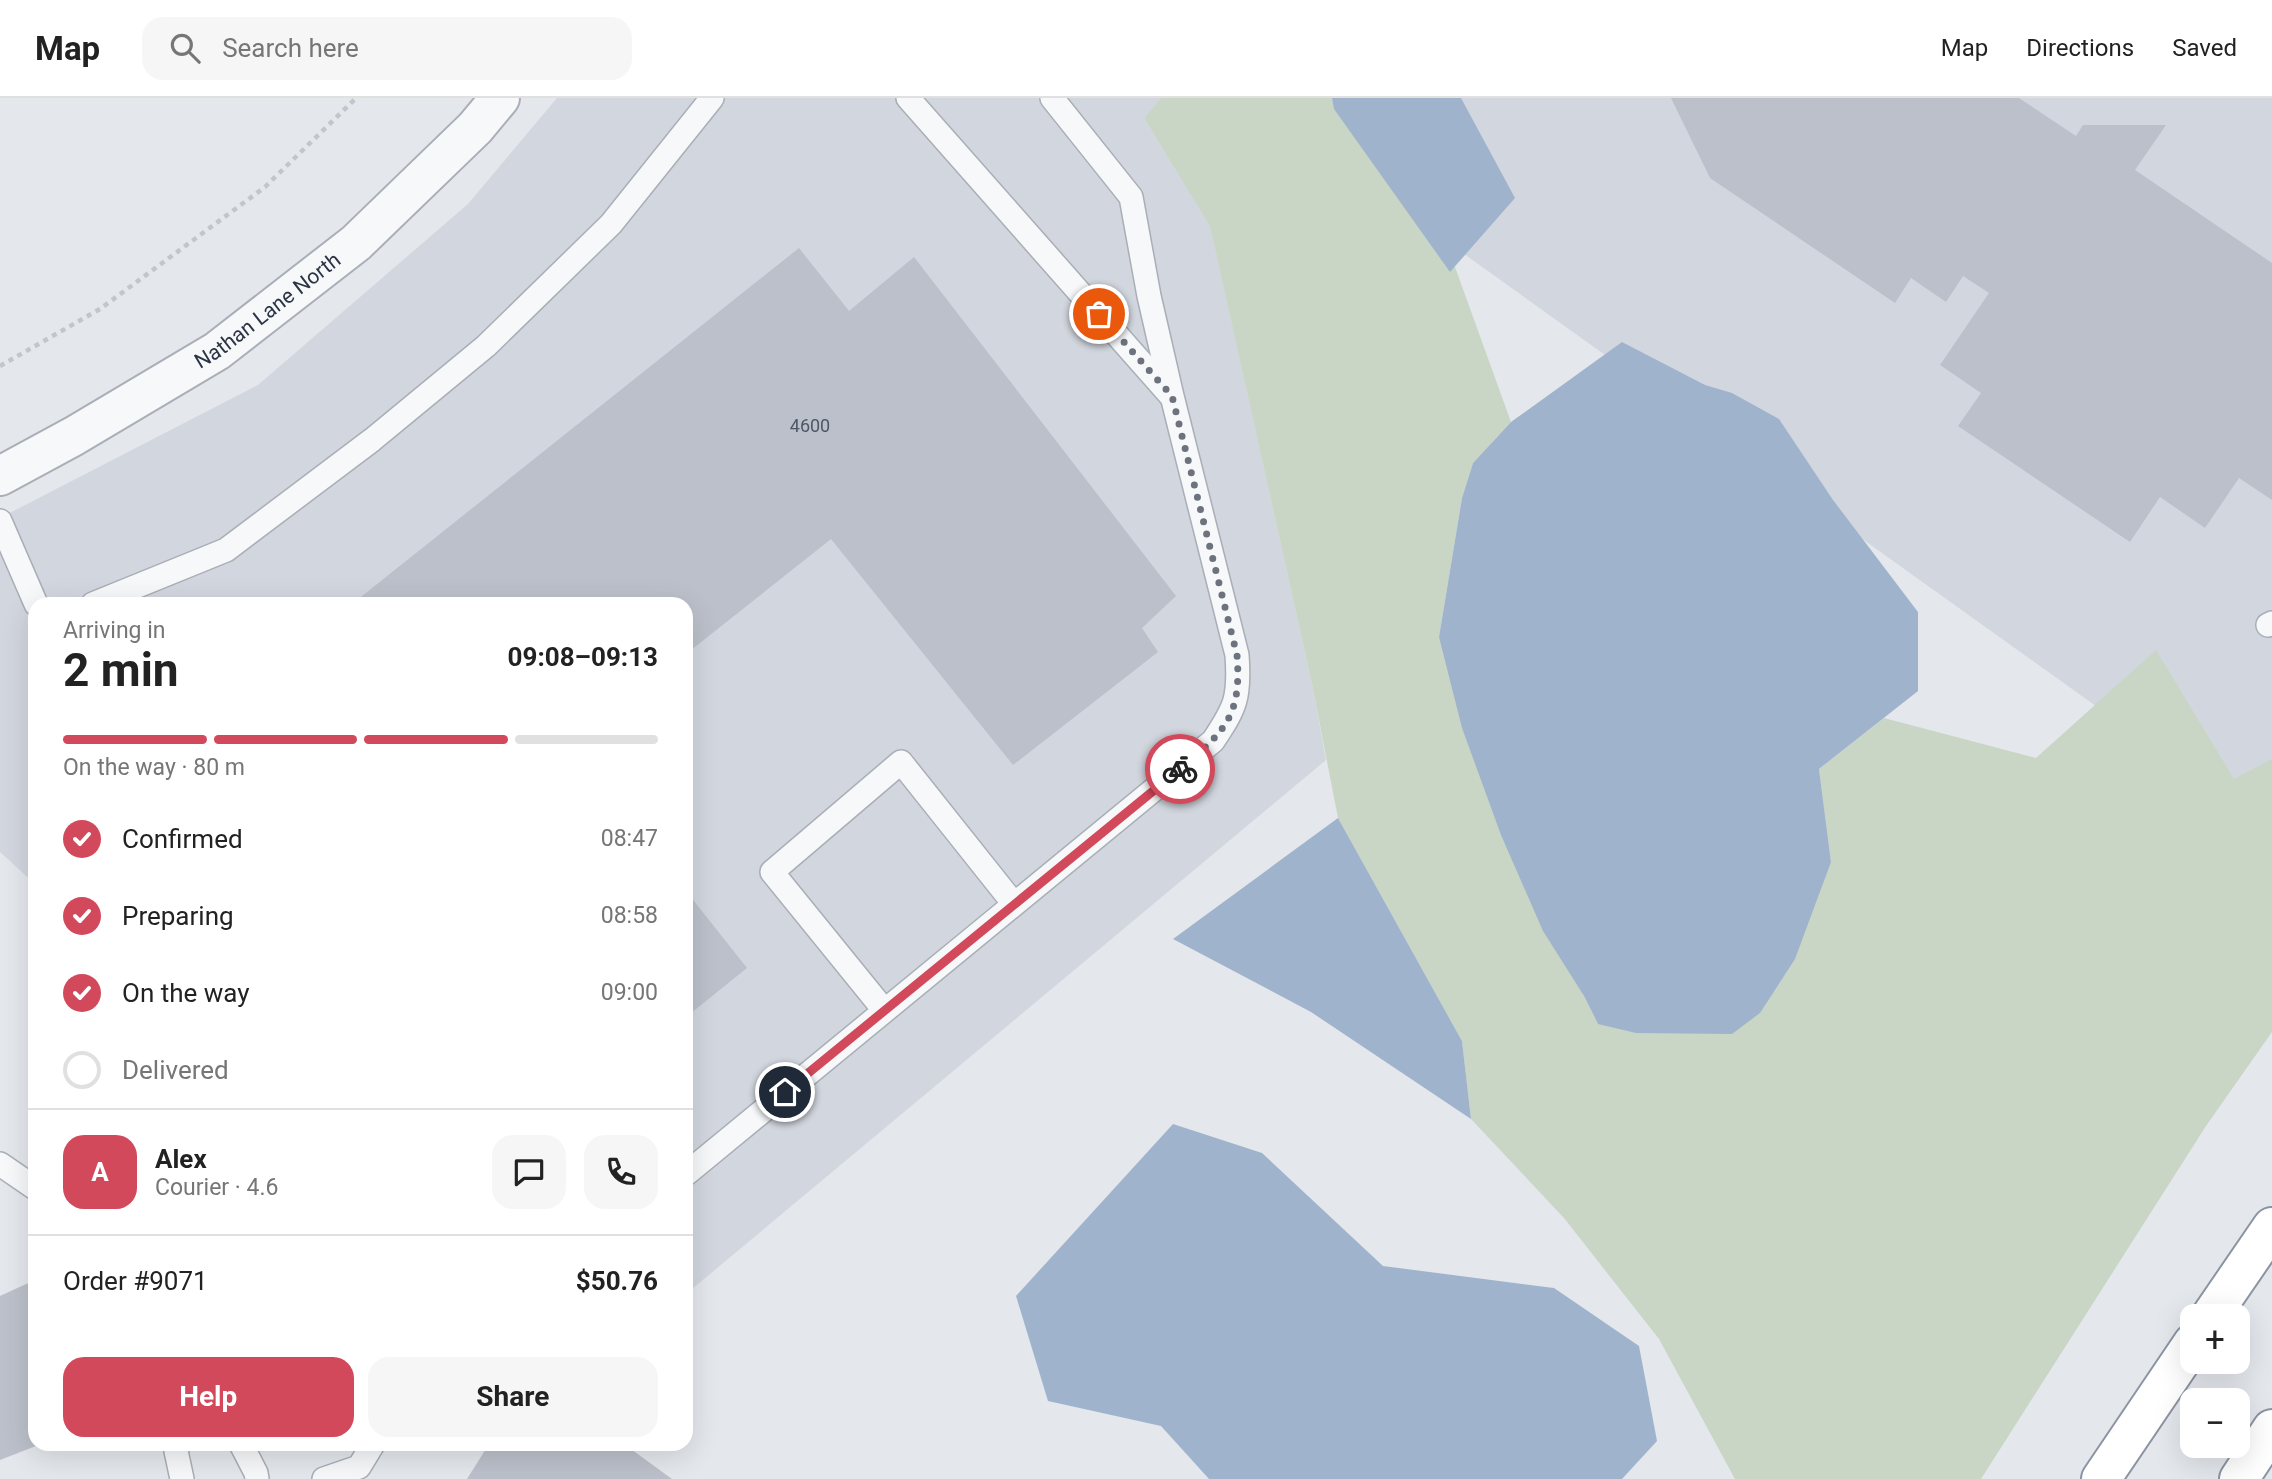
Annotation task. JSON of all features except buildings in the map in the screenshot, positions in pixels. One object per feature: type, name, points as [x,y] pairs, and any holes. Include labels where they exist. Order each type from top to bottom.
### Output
[{"type":"highway","points":[[2219,1304],[2272,1227]]},
{"type":"highway","points":[[2101,1479],[2180,1362]]},
{"type":"highway","points":[[2239,1479],[2272,1429]]},
{"type":"street","name":"Nathan Lane North","points":[[0,476],[74,436],[217,351],[356,243],[475,128],[500,98]]},
{"type":"lane","points":[[110,597],[226,550],[372,440],[486,346],[611,224],[712,98]]},
{"type":"lane","points":[[908,98],[1172,396]]},
{"type":"lane","points":[[693,1168],[1213,741],[1232,714],[1239,682],[1237,655],[1172,396],[1149,296],[1131,197],[1052,98]]},
{"type":"lane","points":[[0,521],[33,597]]},
{"type":"lane","points":[[884,1010],[772,872],[901,762],[1014,904]]},
{"type":"lane","points":[[0,1164],[28,1183]]},
{"type":"lane","points":[[176,1451],[182,1479]]},
{"type":"lane","points":[[244,1451],[257,1479]]},
{"type":"lane","points":[[324,1479],[359,1467],[369,1451]]},
{"type":"path","points":[[0,366],[100,309],[254,195],[356,98]]},
{"type":"shaded area","points":[[557,98],[1161,98],[1144,118],[1210,225],[1312,684],[1326,760],[693,1288],[693,597],[28,597],[28,878],[0,852],[0,518],[258,385],[468,204]]},
{"type":"shaded area","points":[[1246,98],[2272,98],[2272,832]]},
{"type":"green space","points":[[1161,98],[1332,98],[1334,109],[1455,267],[1511,422],[1473,463],[1462,498],[1439,637],[1584,996],[1598,1024],[1831,862],[1819,769],[1884,718],[2036,758],[2156,650],[2234,779],[2272,759],[2272,1032],[2206,1126],[1981,1479],[1735,1479],[1659,1339],[1564,1218],[1471,1119],[1462,1041],[1338,818],[1312,684],[1210,226],[1144,118]]},
{"type":"water","points":[[1332,98],[1461,98],[1515,198],[1450,272],[1334,109]]},
{"type":"water","points":[[1622,342],[1705,385],[1732,393],[1779,419],[1833,500],[1918,612],[1918,691],[1819,769],[1831,862],[1795,959],[1760,1013],[1732,1034],[1636,1033],[1598,1024],[1584,996],[1543,931],[1501,835],[1462,728],[1439,637],[1462,498],[1473,463],[1511,422]]},
{"type":"water","points":[[1338,818],[1462,1041],[1471,1119],[1311,1012],[1173,939]]},
{"type":"water","points":[[1173,1124],[1262,1153],[1383,1266],[1554,1288],[1639,1346],[1657,1441],[1622,1479],[1209,1479],[1161,1426],[1048,1401],[1016,1296]]},
{"type":"way so far","points":[[1099,314],[1172,396],[1237,655],[1239,682],[1232,714],[1213,741],[1180,769]]},
{"type":"route","points":[[785,1092],[1180,769]]}]
